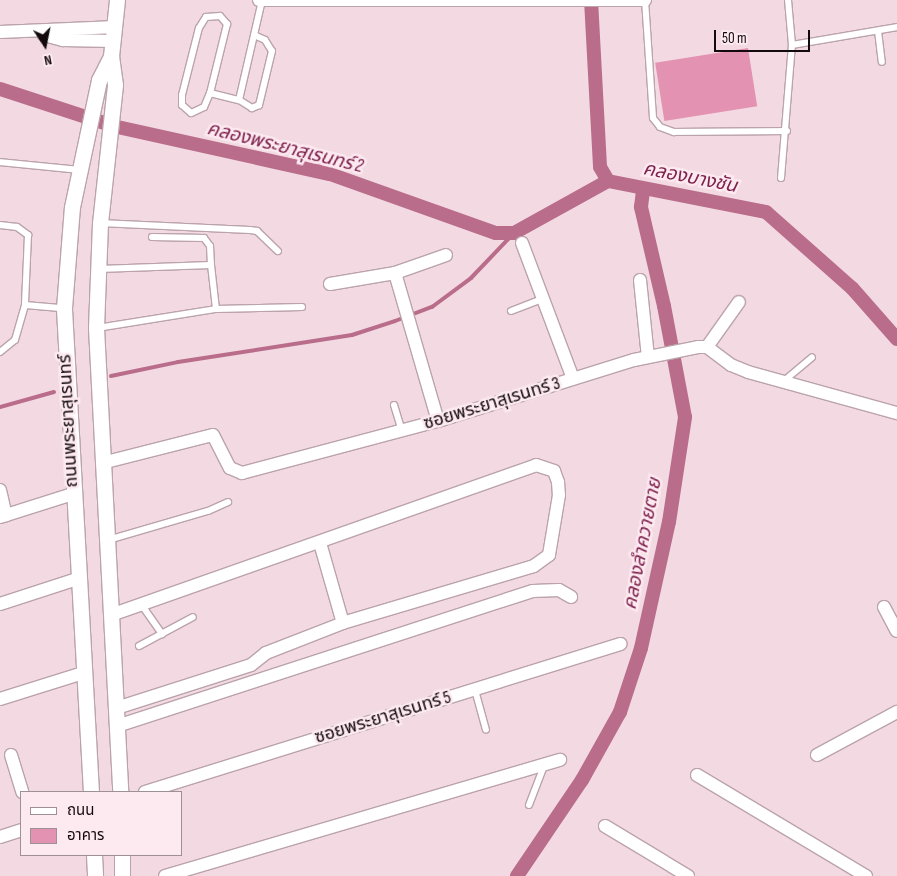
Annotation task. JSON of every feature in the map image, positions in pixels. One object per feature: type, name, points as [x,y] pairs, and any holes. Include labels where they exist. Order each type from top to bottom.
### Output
[{"type":"street","name":"ถนนพระยาสุเรนทร์","points":[[91,791],[77,579],[64,308],[67,247],[85,140],[99,80],[111,56],[115,34],[117,0]]},
{"type":"street","points":[[260,0],[645,0]]},
{"type":"street","points":[[0,32],[37,32],[63,40],[115,34]]},
{"type":"street","name":"ถนนพระยาสุเรนทร์","points":[[111,56],[115,85],[106,144],[100,223],[96,328],[120,791]]},
{"type":"street","points":[[522,243],[573,379]]},
{"type":"street","points":[[330,284],[395,273],[446,255]]},
{"type":"street","points":[[395,273],[438,421]]},
{"type":"street","points":[[640,280],[651,356]]},
{"type":"street","points":[[739,302],[702,347],[732,365],[897,413]]},
{"type":"street","name":"ซอยพระยาสุเรนทร์ 3","points":[[102,463],[213,435],[230,468],[242,473],[438,421],[651,356],[702,347]]},
{"type":"street","points":[[111,615],[320,543],[536,465],[554,471],[558,482],[559,495],[548,555],[543,562],[343,623],[266,653],[250,665],[116,708]]},
{"type":"street","points":[[0,490],[3,516],[73,494]]},
{"type":"street","points":[[320,543],[343,623]]},
{"type":"street","points":[[0,604],[77,579]]},
{"type":"street","points":[[117,726],[533,591],[558,590],[571,597]]},
{"type":"street","points":[[884,607],[895,624]]},
{"type":"street","name":"ซอยพระยาสุเรนทร์ 5","points":[[148,791],[621,644]]},
{"type":"street","points":[[0,699],[84,673]]},
{"type":"street","points":[[817,755],[897,712]]},
{"type":"street","points":[[11,755],[22,791]]},
{"type":"street","points":[[165,876],[560,760]]},
{"type":"street","points":[[697,775],[866,876]]},
{"type":"street","points":[[605,826],[688,876]]},
{"type":"street","points":[[0,837],[20,830]]},
{"type":"street","points":[[94,856],[95,876]]},
{"type":"street","points":[[122,856],[122,876]]},
{"type":"lane","points":[[239,100],[260,0]]},
{"type":"lane","points":[[645,0],[653,118],[660,127],[674,132],[787,130]]},
{"type":"lane","points":[[781,178],[787,130],[792,45],[788,0]]},
{"type":"lane","points":[[220,16],[227,24],[210,93],[204,107],[198,112],[191,113],[182,105],[182,95],[199,28],[206,17],[220,16]]},
{"type":"lane","points":[[792,45],[897,27]]},
{"type":"lane","points":[[878,31],[882,62]]},
{"type":"lane","points":[[210,93],[239,100],[252,108],[259,105],[271,64],[270,46],[254,35]]},
{"type":"lane","points":[[0,162],[80,170]]},
{"type":"lane","points":[[100,223],[250,230],[256,231],[278,251]]},
{"type":"lane","points":[[0,225],[17,227],[28,235],[25,305],[15,340],[0,352]]},
{"type":"lane","points":[[152,236],[204,238],[210,246],[216,309]]},
{"type":"lane","points":[[98,269],[211,265]]},
{"type":"lane","points":[[511,311],[543,299]]},
{"type":"lane","points":[[25,305],[64,308]]},
{"type":"lane","points":[[96,328],[216,309],[302,307]]},
{"type":"lane","points":[[785,380],[812,357]]},
{"type":"lane","points":[[394,405],[402,431]]},
{"type":"lane","points":[[107,540],[143,532],[228,502]]},
{"type":"lane","points":[[141,604],[162,634]]},
{"type":"lane","points":[[139,646],[193,617]]},
{"type":"lane","points":[[475,690],[486,730]]},
{"type":"lane","points":[[530,805],[545,764]]},
{"type":"building","points":[[748,48],[757,106],[664,121],[655,63]]},
{"type":"waterway","name":"คลองบางชัน","points":[[591,0],[600,167],[608,181],[766,212],[852,288],[897,339]]},
{"type":"waterway","name":"คลองพระยาสุเรนทร์ 2","points":[[0,89],[113,126],[330,174],[496,233],[514,233],[608,181]]},
{"type":"waterway","name":"คลองลำควายตาย","points":[[517,876],[582,780],[620,712],[641,648],[669,522],[685,417],[664,306],[641,207],[643,190]]},
{"type":"waterway","points":[[111,376],[178,362],[352,335],[395,321],[432,307],[471,278],[514,233]]},
{"type":"waterway","points":[[0,407],[54,392]]}]
